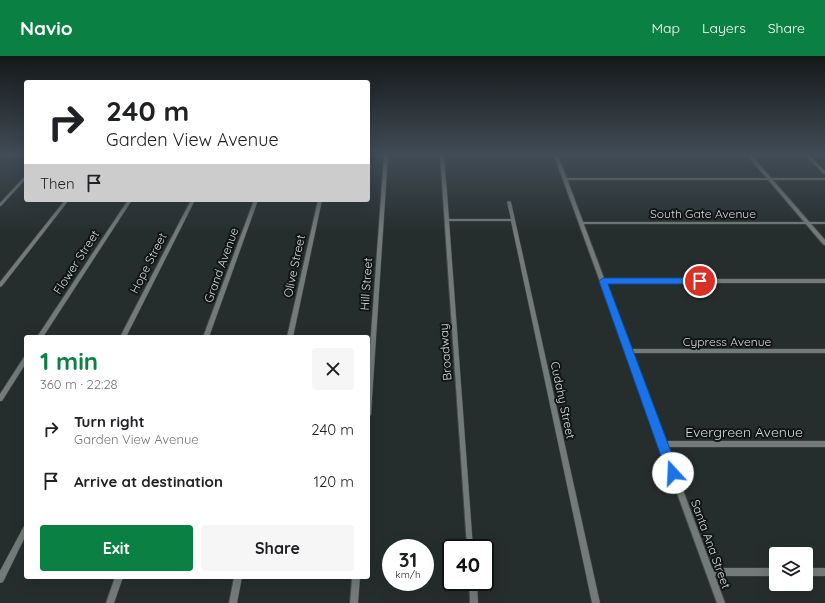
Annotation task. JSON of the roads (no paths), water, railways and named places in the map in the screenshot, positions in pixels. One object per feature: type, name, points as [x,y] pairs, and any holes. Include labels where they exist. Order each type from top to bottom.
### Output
[{"type":"street","points":[[0,205],[23,181]]},
{"type":"street","name":"Hill Street","points":[[370,385],[384,181]]},
{"type":"street","name":"Broadway","points":[[444,181],[469,539]]},
{"type":"street","name":"Santa Ana Street","points":[[566,181],[721,603]]},
{"type":"street","points":[[771,181],[825,243]]},
{"type":"street","points":[[0,285],[65,202]]},
{"type":"street","name":"Flower Street","points":[[41,335],[129,202]]},
{"type":"street","name":"Hope Street","points":[[124,335],[192,202]]},
{"type":"street","name":"Grand Avenue","points":[[207,335],[255,202]]},
{"type":"street","name":"Olive Street","points":[[290,335],[320,202]]},
{"type":"street","name":"Cudahy Street","points":[[509,202],[596,603]]},
{"type":"street","points":[[447,220],[513,220]]},
{"type":"street","name":"South Gate Avenue","points":[[581,223],[825,223]]},
{"type":"street","points":[[603,281],[825,281]]},
{"type":"street","name":"Cypress Avenue","points":[[628,351],[825,351]]},
{"type":"street","points":[[0,399],[24,362]]},
{"type":"street","name":"Evergreen Avenue","points":[[662,444],[825,444]]},
{"type":"street","points":[[0,579],[24,532]]},
{"type":"street","points":[[710,572],[769,572]]},
{"type":"street","points":[[813,572],[825,572]]},
{"type":"street","points":[[110,603],[118,579]]},
{"type":"street","points":[[233,603],[238,579]]},
{"type":"street","points":[[354,603],[356,579]]},
{"type":"street","points":[[473,591],[474,603]]}]
